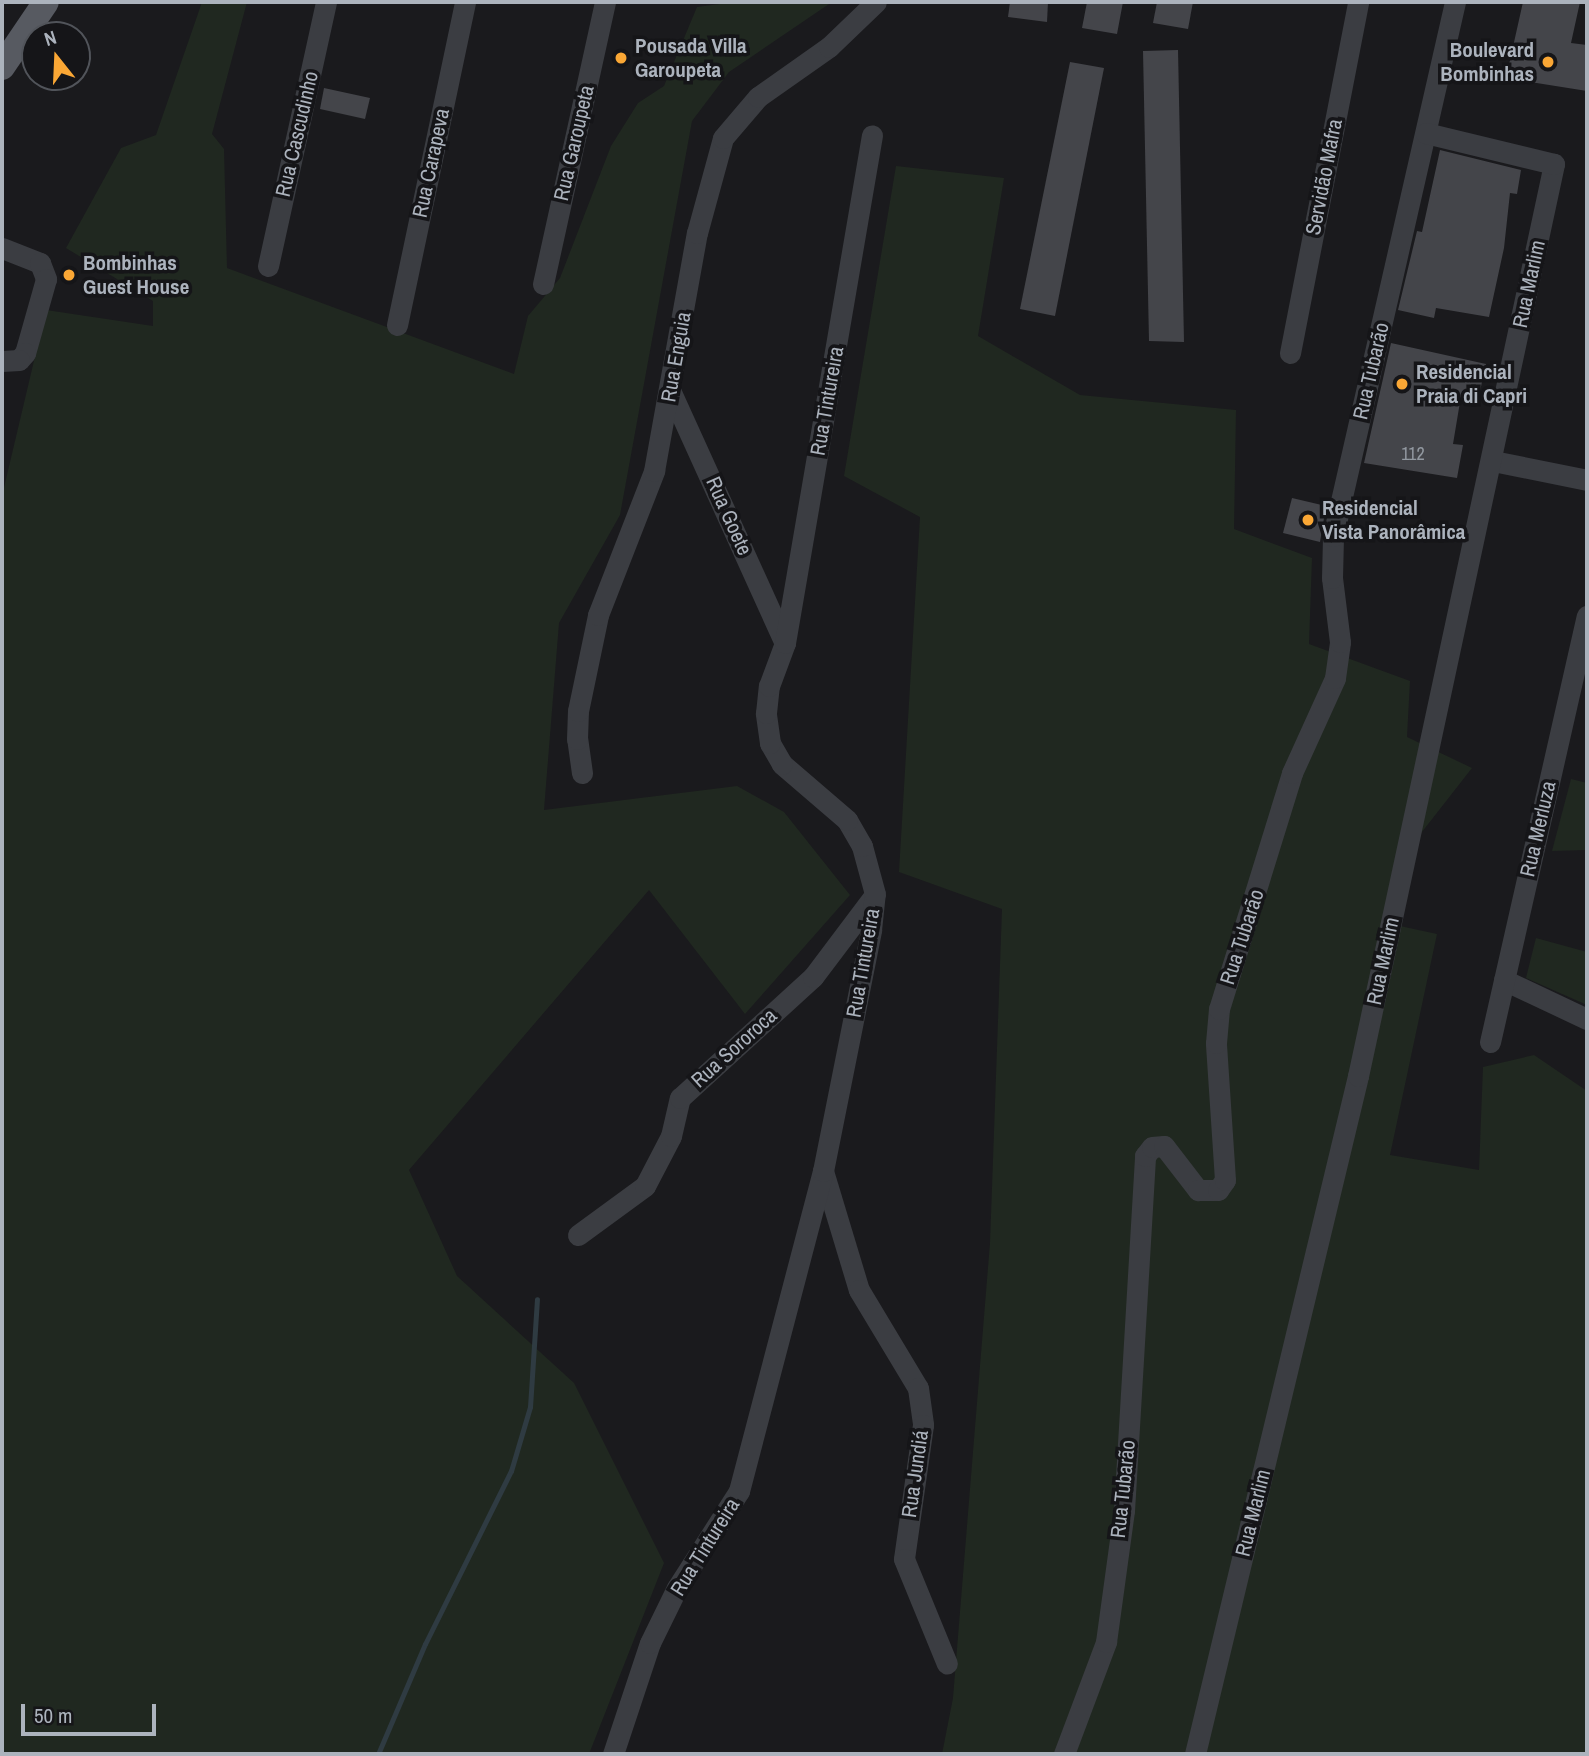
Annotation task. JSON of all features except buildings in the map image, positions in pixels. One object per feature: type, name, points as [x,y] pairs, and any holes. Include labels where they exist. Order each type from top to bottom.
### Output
[{"type":"main road","points":[[2,67],[46,2]]},
{"type":"street","name":"Rua Cascudinho","points":[[268,266],[327,2]]},
{"type":"street","name":"Rua Carapeva","points":[[397,325],[466,2]]},
{"type":"street","name":"Rua Garoupeta","points":[[542,284],[605,2]]},
{"type":"street","name":"Rua Enguia","points":[[582,773],[577,739],[578,711],[598,615],[654,471],[696,233],[723,138],[758,97],[829,47],[876,2]]},
{"type":"street","name":"Servidão Mafra","points":[[1290,353],[1358,2]]},
{"type":"street","name":"Rua Tubarão","points":[[1064,1754],[1106,1642],[1124,1511],[1145,1156],[1152,1147],[1164,1146],[1198,1190],[1218,1190],[1225,1180],[1216,1043],[1219,1009],[1292,773],[1335,677],[1340,642],[1332,578],[1334,536],[1455,2]]},
{"type":"street","name":"Rua Marlim","points":[[1195,1754],[1358,1076],[1493,461],[1554,164],[1426,133]]},
{"type":"street","name":"Rua Tintureira","points":[[613,1754],[650,1643],[677,1588],[739,1491],[823,1171],[875,894],[862,846],[847,820],[782,764],[770,743],[769,686],[785,643],[872,135]]},
{"type":"street","points":[[2,248],[40,263],[47,279],[25,353],[19,360],[2,361]]},
{"type":"street","name":"Rua Goete","points":[[670,390],[785,643]]},
{"type":"street","points":[[1493,461],[1587,480]]},
{"type":"street","name":"Rua Merluza","points":[[1490,1042],[1587,616]]},
{"type":"street","name":"Rua Sororoca","points":[[578,1235],[645,1185],[671,1136],[680,1098],[813,977],[875,894]]},
{"type":"street","points":[[1504,980],[1587,1019]]},
{"type":"street","name":"Rua Jundiá","points":[[823,1171],[859,1290],[918,1388],[923,1425],[904,1559],[947,1664]]},
{"type":"shaded area","points":[[202,2],[247,2],[212,134],[224,149],[227,268],[514,374],[528,316],[560,278],[611,146],[638,103],[664,86],[697,7],[735,2],[832,2],[729,72],[692,121],[620,515],[559,623],[544,810],[737,786],[784,812],[850,895],[745,1014],[649,890],[409,1170],[457,1276],[574,1383],[664,1563],[589,1754],[2,1754],[2,496],[46,310],[153,326],[153,301],[66,248],[121,148],[156,135]]},
{"type":"shaded area","points":[[896,166],[1004,178],[978,336],[1080,395],[1236,410],[1234,529],[1312,558],[1309,644],[1410,681],[1407,737],[1472,768],[1393,869],[1386,923],[1437,934],[1390,1155],[1479,1170],[1483,1067],[1534,1055],[1587,1091],[1587,1754],[942,1754],[953,1698],[990,1243],[1002,909],[899,872],[920,517],[844,476]]},
{"type":"shaded area","points":[[1571,779],[1587,783],[1587,850],[1552,851]]},
{"type":"shaded area","points":[[1536,938],[1587,952],[1587,1005],[1526,978]]},
{"type":"waterway","points":[[378,1754],[425,1644],[511,1471],[530,1407],[537,1299]]},
{"type":"place","name":"Pousada Villa Garoupeta","points":[[621,58]]},
{"type":"place","name":"Boulevard Bombinhas","points":[[1548,62]]},
{"type":"place","name":"Bombinhas Guest House","points":[[69,275]]},
{"type":"place","name":"Residencial Praia di Capri","points":[[1402,384]]},
{"type":"place","name":"Residencial Vista Panorâmica","points":[[1308,520]]}]
